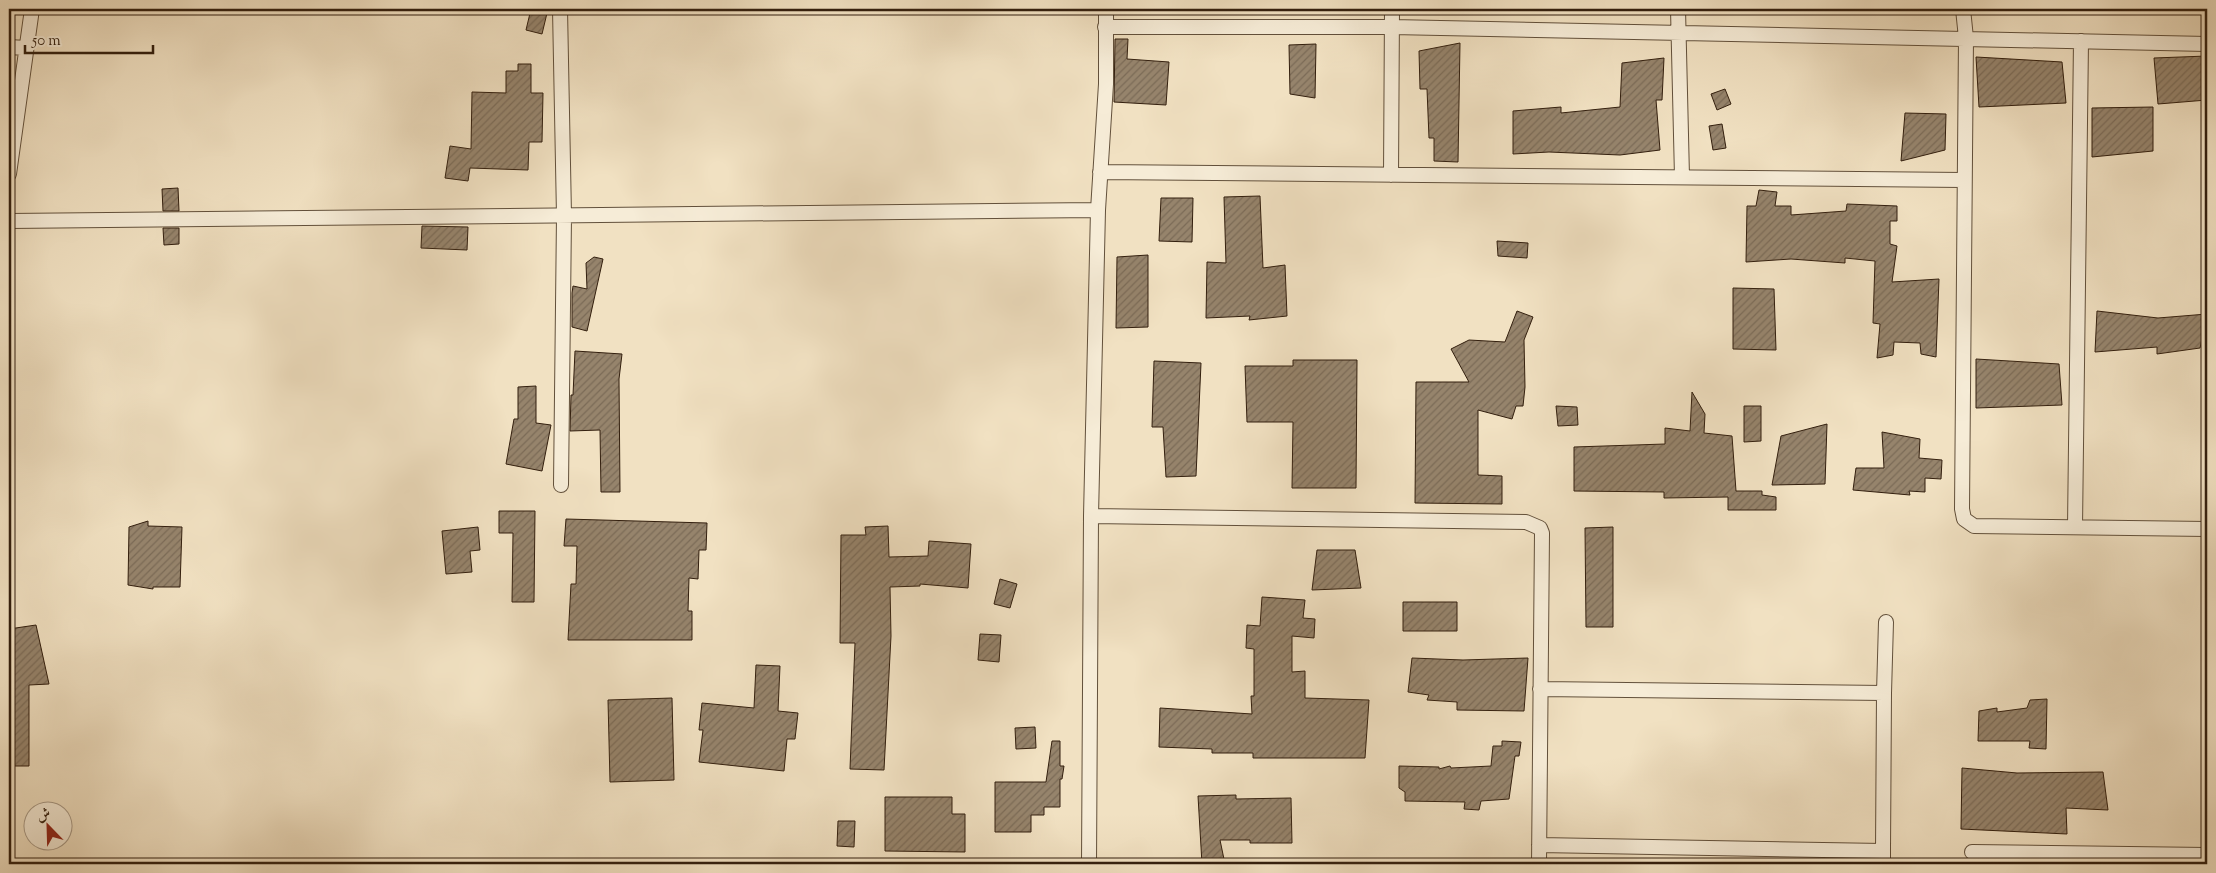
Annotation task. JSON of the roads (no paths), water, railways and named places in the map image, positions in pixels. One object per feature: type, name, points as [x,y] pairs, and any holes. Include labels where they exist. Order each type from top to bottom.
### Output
[{"type":"street","points":[[9,174],[32,9]]},
{"type":"street","points":[[560,9],[564,216],[560,485]]},
{"type":"street","points":[[1089,864],[1091,516],[1098,210],[1106,84],[1106,9]]},
{"type":"street","points":[[1391,174],[1392,9]]},
{"type":"street","points":[[1678,9],[1677,33],[1682,177]]},
{"type":"street","points":[[1963,9],[1966,38],[1962,509],[1964,519],[1974,526],[2207,529]]},
{"type":"street","points":[[1105,27],[1392,27],[2207,44]]},
{"type":"street","points":[[2075,527],[2081,41]]},
{"type":"street","points":[[9,47],[26,48]]},
{"type":"street","points":[[1100,172],[1964,180]]},
{"type":"street","points":[[9,221],[1098,210]]},
{"type":"street","points":[[1091,516],[1526,522],[1540,528],[1542,533],[1538,864]]},
{"type":"street","points":[[1539,845],[1883,858],[1886,622]]},
{"type":"street","points":[[1540,689],[1884,693]]},
{"type":"street","points":[[1972,852],[2207,855]]}]
